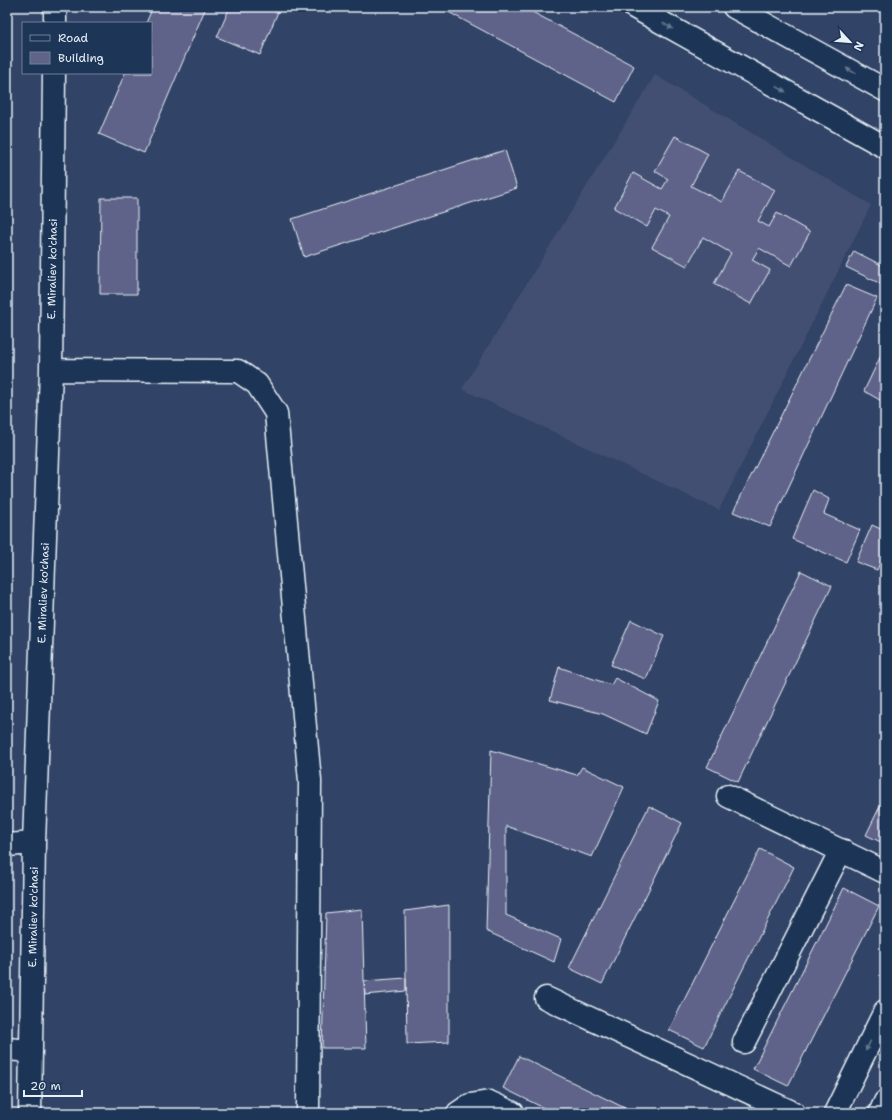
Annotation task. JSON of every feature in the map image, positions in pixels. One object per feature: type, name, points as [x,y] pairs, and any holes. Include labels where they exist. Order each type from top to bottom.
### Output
[{"type":"street","points":[[55,7],[55,22]]},
{"type":"street","points":[[634,7],[885,147]]},
{"type":"street","points":[[734,7],[885,90]]},
{"type":"street","name":"E. Miraliev ko'chasi","points":[[30,1113],[34,843],[51,370],[54,74]]},
{"type":"street","points":[[51,370],[238,371],[257,384],[276,413],[310,781],[308,1113]]},
{"type":"street","points":[[728,796],[885,872]]},
{"type":"street","points":[[7,845],[34,843]]},
{"type":"street","points":[[744,1042],[841,850]]},
{"type":"street","points":[[546,998],[794,1113]]},
{"type":"street","points":[[835,1113],[885,1011]]},
{"type":"street","points":[[7,1049],[31,1051]]},
{"type":"street","points":[[458,1113],[470,1105],[489,1102],[512,1113]]},
{"type":"street","points":[[880,1113],[885,1102]]},
{"type":"shaded area","points":[[655,75],[871,205],[719,510],[462,389]]},
{"type":"building","points":[[153,7],[206,7],[144,153],[99,134],[125,74],[152,74],[152,22],[146,22]]},
{"type":"building","points":[[230,7],[280,7],[260,55],[217,37]]},
{"type":"building","points":[[439,7],[523,7],[634,66],[616,102]]},
{"type":"building","points":[[675,136],[708,154],[691,186],[722,202],[739,171],[775,190],[758,221],[769,227],[777,213],[810,232],[791,266],[759,248],[752,260],[770,270],[751,304],[714,284],[731,253],[703,237],[687,266],[652,247],[669,217],[656,210],[647,227],[614,208],[633,173],[662,189],[668,179],[655,171]]},
{"type":"building","points":[[505,150],[517,188],[304,257],[292,219]]},
{"type":"building","points":[[101,198],[137,198],[137,294],[100,294]]},
{"type":"building","points":[[854,251],[885,267],[885,286],[846,267]]},
{"type":"building","points":[[846,285],[877,298],[770,527],[733,512]]},
{"type":"building","points":[[885,347],[885,403],[864,391]]},
{"type":"building","points":[[813,490],[829,499],[824,514],[860,530],[846,562],[792,539]]},
{"type":"building","points":[[872,525],[885,531],[885,551],[877,570],[856,562]]},
{"type":"building","points":[[801,571],[832,586],[738,782],[707,767]]},
{"type":"building","points":[[631,620],[664,636],[646,679],[611,665]]},
{"type":"building","points":[[559,667],[611,685],[615,678],[659,701],[646,734],[603,714],[550,700]]},
{"type":"building","points":[[491,750],[577,775],[582,767],[624,787],[592,857],[506,826],[506,915],[561,939],[554,962],[486,931]]},
{"type":"building","points":[[885,796],[885,844],[866,835]]},
{"type":"building","points":[[649,806],[682,823],[602,984],[569,968]]},
{"type":"building","points":[[760,849],[794,867],[704,1047],[669,1030]]},
{"type":"building","points":[[844,888],[879,906],[788,1086],[753,1069]]},
{"type":"building","points":[[449,905],[449,1042],[407,1044],[405,911]]},
{"type":"building","points":[[362,909],[366,1048],[322,1048],[326,913]]},
{"type":"building","points":[[406,978],[406,991],[365,995],[364,981]]},
{"type":"building","points":[[519,1056],[635,1113],[554,1113],[503,1088]]}]
